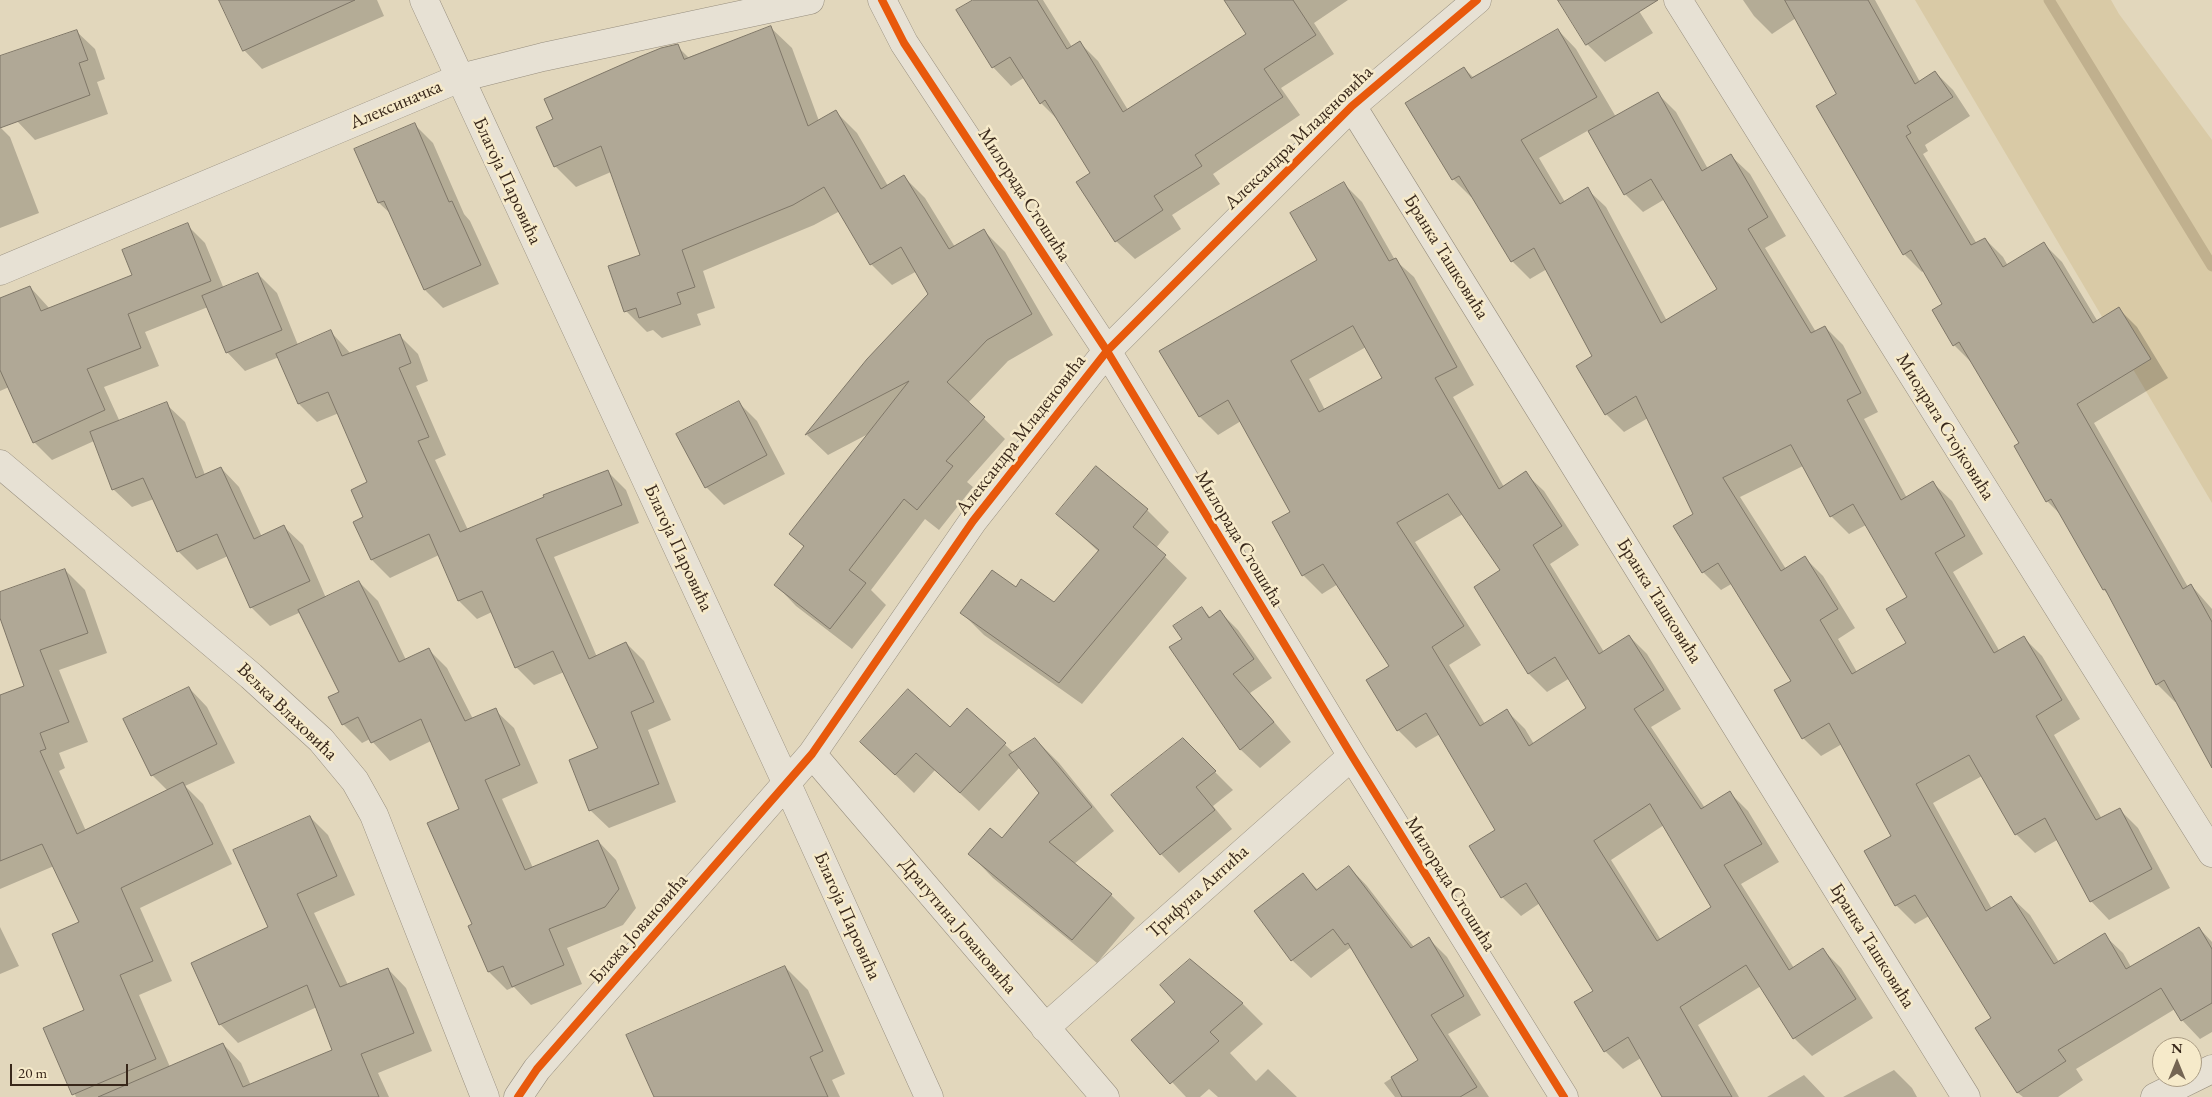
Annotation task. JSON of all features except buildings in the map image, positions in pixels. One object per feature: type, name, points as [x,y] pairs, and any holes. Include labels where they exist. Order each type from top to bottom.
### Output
[{"type":"street","name":"Благоја Паровића","points":[[424,0],[787,784],[929,1097]]},
{"type":"street","name":"Алексиначка","points":[[0,271],[460,78],[543,57],[810,0]]},
{"type":"street","name":"Милорада Стошића","points":[[882,0],[904,43],[1107,351],[1352,756],[1564,1097]]},
{"type":"street","name":"Александра Младеновића","points":[[787,784],[812,754],[973,521],[1107,351],[1352,106],[1477,0]]},
{"type":"street","name":"Миодрага Стојковића","points":[[1678,0],[2212,853]]},
{"type":"street","name":"Бранка Ташковића","points":[[1352,106],[1966,1097]]},
{"type":"street","name":"Вељка Влаховића","points":[[0,464],[251,676],[321,740],[355,781],[374,815],[485,1097]]},
{"type":"street","name":"Драгутина Јовановића","points":[[812,754],[1105,1097]]},
{"type":"street","name":"Трифуна Антића","points":[[1045,1028],[1352,756]]},
{"type":"street","name":"Блажа Јовановића","points":[[518,1097],[537,1069],[787,784]]},
{"type":"street","points":[[2156,1097],[2212,1069]]},
{"type":"shaded area","points":[[1915,0],[2111,0],[2119,14],[2212,140],[2212,503]]},
{"type":"waterway","points":[[2049,0],[2212,266]]},
{"type":"cycle path","points":[[882,0],[904,43],[1107,351],[1352,756],[1564,1097]]},
{"type":"cycle path","points":[[518,1097],[537,1069],[812,754],[973,521],[1107,351],[1352,106],[1477,0]]}]
